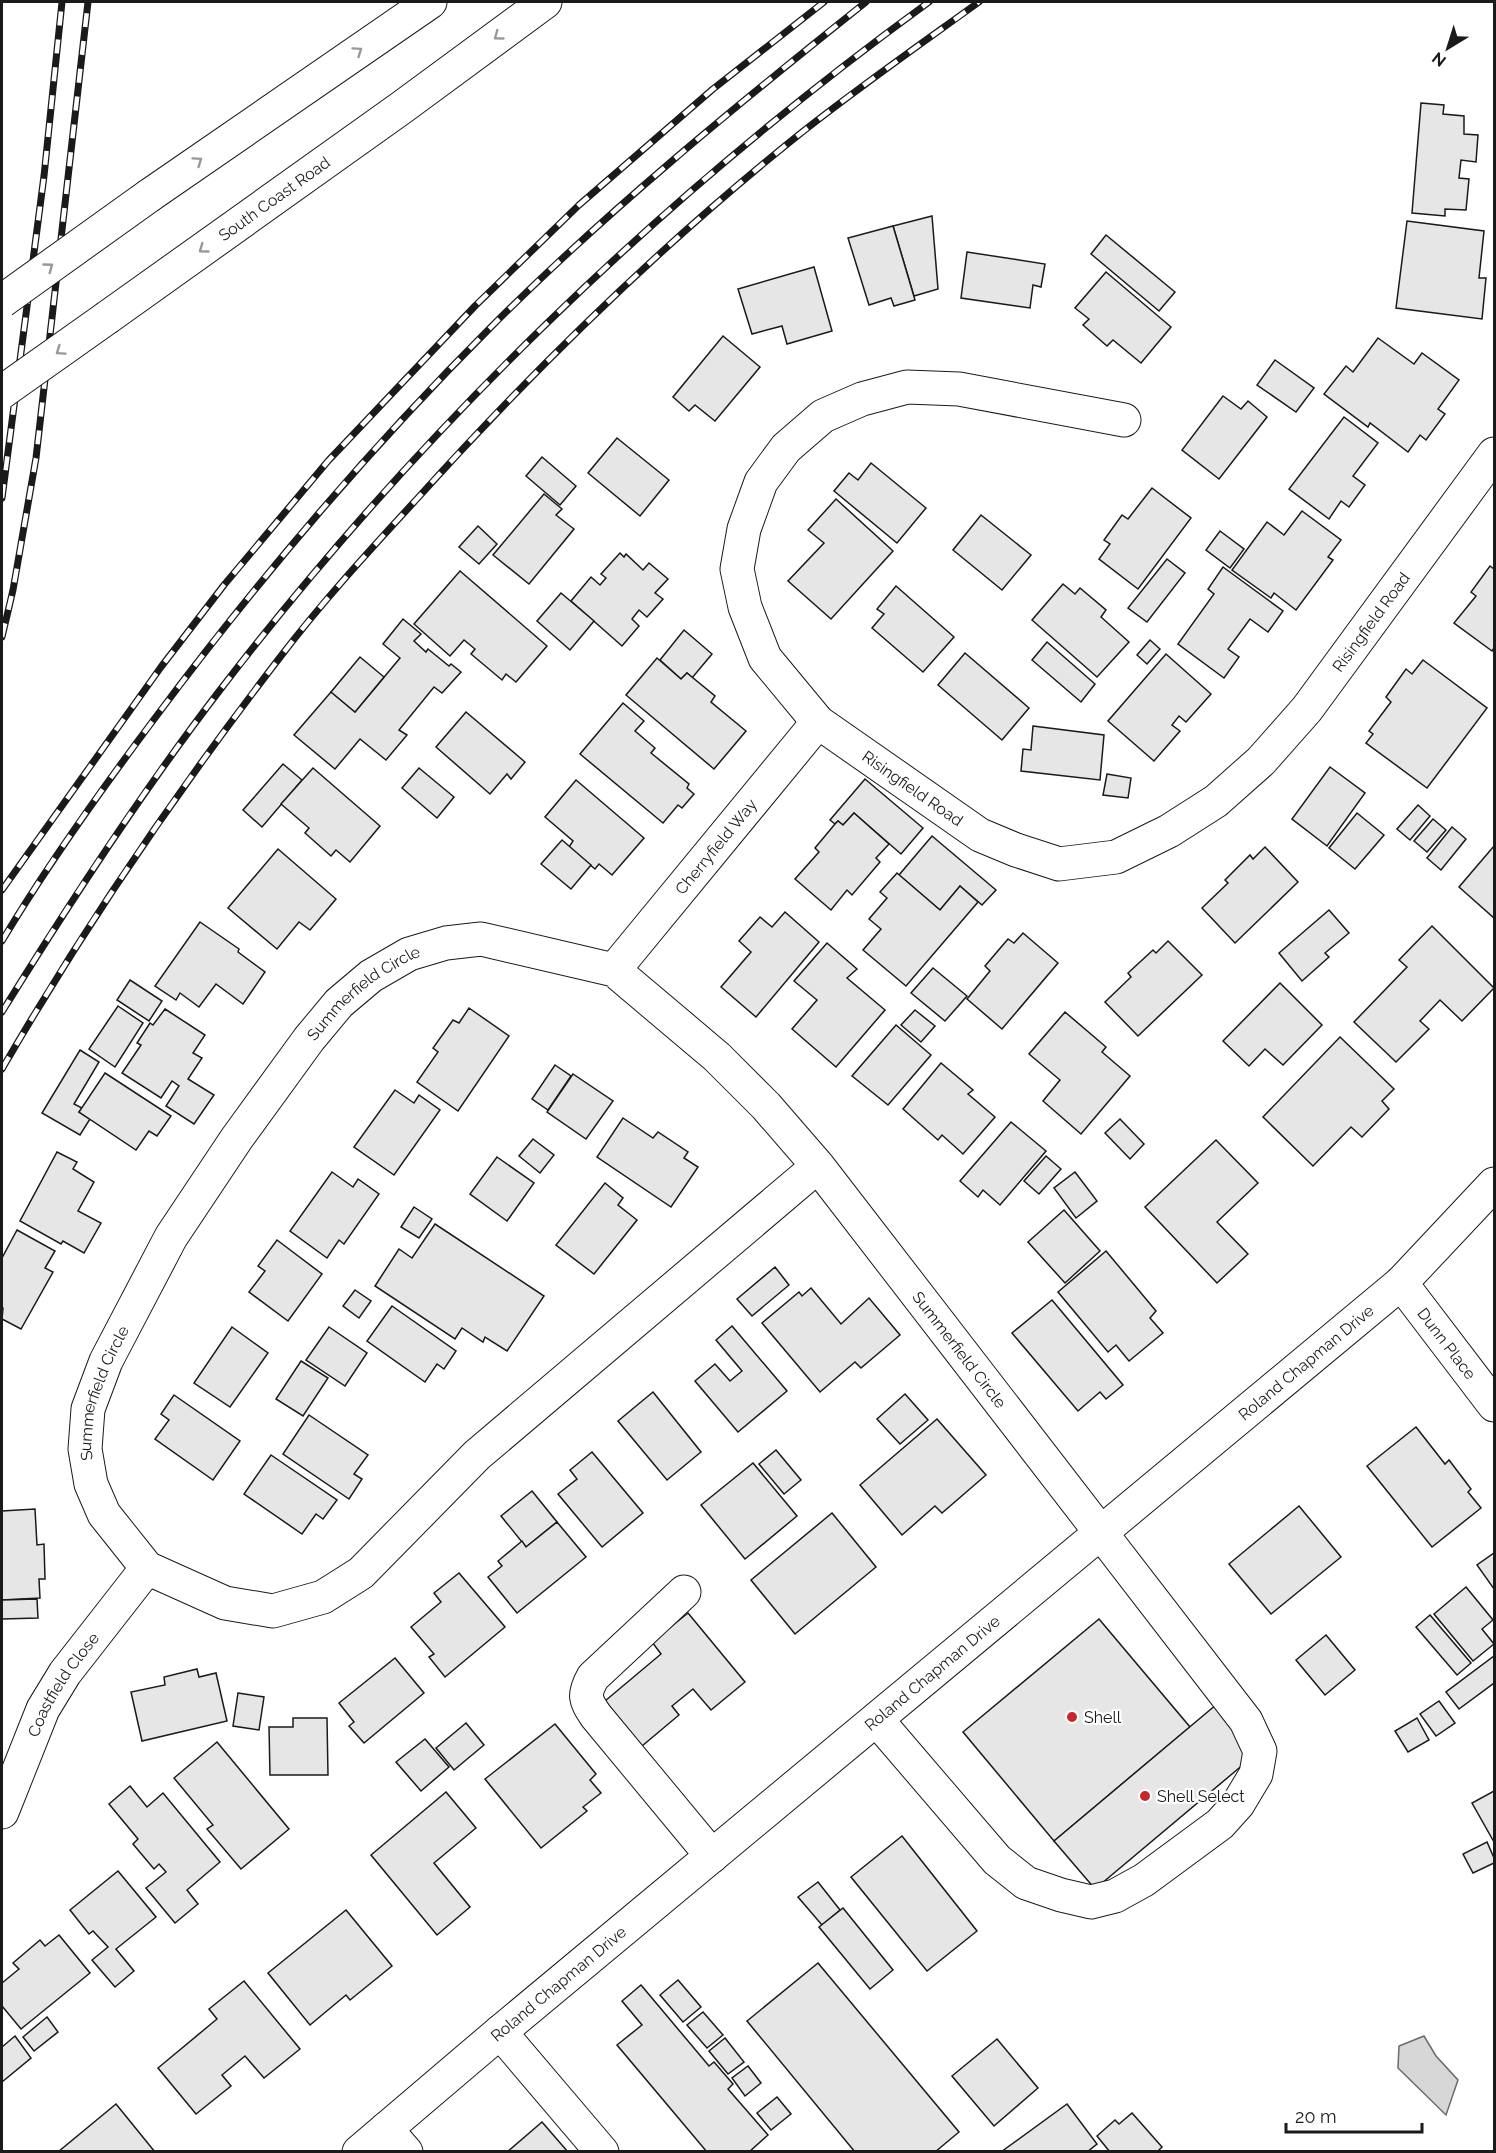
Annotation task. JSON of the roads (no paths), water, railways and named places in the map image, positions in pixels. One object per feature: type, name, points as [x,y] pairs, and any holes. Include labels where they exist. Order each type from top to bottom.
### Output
[{"type":"main road","points":[[2,301],[150,195],[430,2]]},
{"type":"main road","name":"South Coast Road","points":[[2,392],[401,108],[545,2]]},
{"type":"main road","name":"Risingfield Road","points":[[1124,420],[959,388],[907,387],[862,399],[823,416],[786,448],[761,482],[744,529],[737,569],[745,607],[765,658],[818,722],[980,834],[1016,850],[1059,864],[1116,857],[1168,831],[1216,801],[1261,761],[1307,709],[1494,454]]},
{"type":"main road","name":"Cherryfield Way","points":[[614,970],[818,722]]},
{"type":"main road","name":"Summerfield Circle","points":[[818,1166],[477,1455],[361,1573],[323,1597],[273,1611],[225,1603],[147,1568],[104,1514],[91,1484],[85,1449],[88,1409],[106,1361],[171,1237],[237,1138],[309,1039],[339,1003],[370,976],[409,954],[447,943],[481,939],[614,970],[717,1057],[766,1106],[818,1166],[1246,1721],[1260,1751],[1256,1774],[1238,1804],[1220,1824],[1144,1881],[1115,1896],[1091,1902],[1026,1883],[997,1860],[877,1720]]},
{"type":"main road","name":"Roland Chapman Drive","points":[[359,2151],[396,2140],[500,2032],[1401,1283],[1494,1184]]},
{"type":"main road","name":"Dunn Place","points":[[1401,1283],[1494,1405]]},
{"type":"main road","name":"Coastfield Close","points":[[2,1812],[43,1709],[65,1673],[147,1568]]},
{"type":"main road","points":[[684,1592],[593,1677],[586,1689],[587,1702],[596,1716],[712,1856]]},
{"type":"main road","points":[[500,2032],[602,2151]]},
{"type":"railway","points":[[2,498],[44,176],[62,2]]},
{"type":"railway","points":[[2,637],[13,590],[36,458],[88,2]]},
{"type":"railway","points":[[2,890],[161,667],[224,585],[328,461],[475,306],[579,205],[713,89],[824,2]]},
{"type":"railway","points":[[2,941],[76,828],[194,667],[316,516],[402,420],[491,327],[581,241],[722,119],[866,2]]},
{"type":"railway","points":[[2,1012],[107,848],[162,768],[297,593],[378,499],[462,408],[550,320],[640,236],[734,154],[929,2]]},
{"type":"railway","points":[[2,1069],[66,963],[134,858],[243,706],[346,577],[459,453],[551,358],[695,222],[796,137],[979,2]]},
{"type":"place","name":"Shell","points":[[1072,1717]]},
{"type":"place","name":"Shell Select","points":[[1145,1796]]}]
